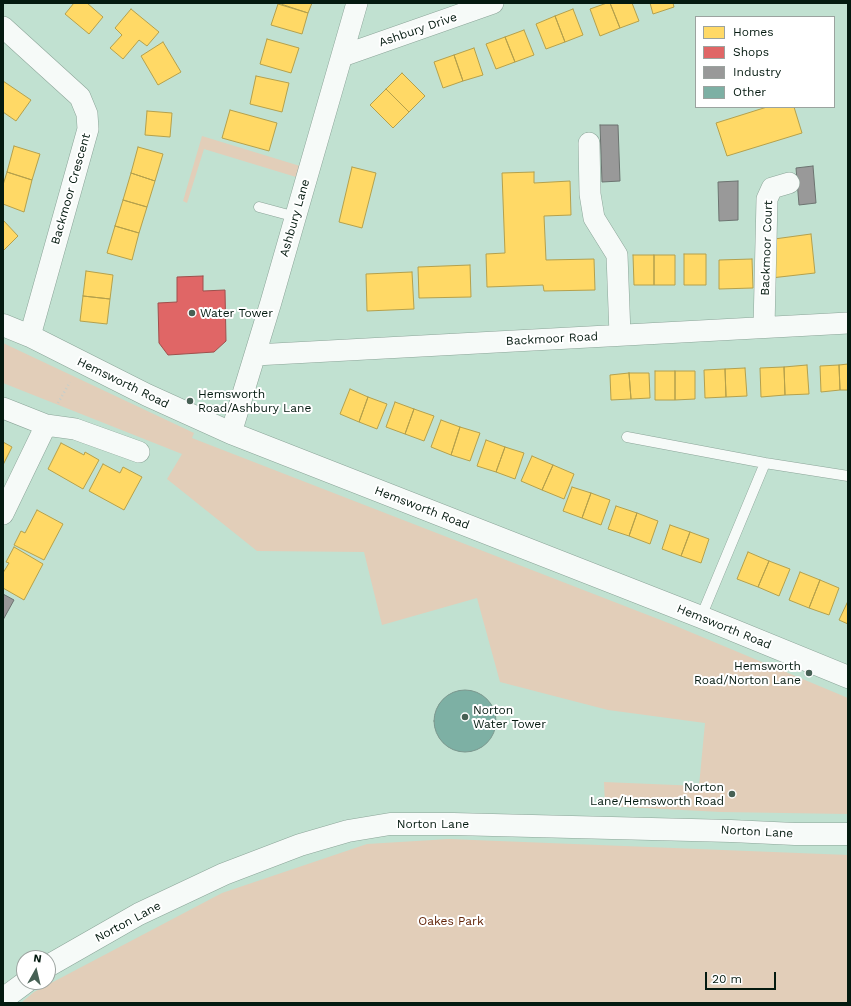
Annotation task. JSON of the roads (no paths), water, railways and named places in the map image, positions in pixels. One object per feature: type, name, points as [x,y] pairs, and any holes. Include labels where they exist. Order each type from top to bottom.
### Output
[{"type":"street","name":"Ashbury Lane","points":[[231,433],[255,354],[265,301],[296,217],[357,3]]},
{"type":"street","name":"Ashbury Drive","points":[[342,56],[493,3]]},
{"type":"street","name":"Backmoor Crescent","points":[[3,27],[80,97],[87,114],[88,129],[30,336]]},
{"type":"street","points":[[589,143],[590,194],[594,218],[617,255],[620,335]]},
{"type":"street","name":"Backmoor Court","points":[[764,327],[767,200],[772,188],[789,183]]},
{"type":"street","name":"Backmoor Road","points":[[255,354],[848,323]]},
{"type":"street","name":"Hemsworth Road","points":[[3,325],[30,336],[81,363],[184,413],[231,433],[848,677]]},
{"type":"street","points":[[3,408],[46,425],[75,429],[139,452]]},
{"type":"street","points":[[3,514],[46,425]]},
{"type":"street","name":"Norton Lane","points":[[56,961],[139,914],[224,874],[300,845],[348,831],[390,824],[556,826],[796,834],[848,834]]},
{"type":"street","points":[[3,999],[16,989]]},
{"type":"lane","points":[[259,207],[296,217]]},
{"type":"lane","points":[[627,437],[765,463],[848,476]]},
{"type":"lane","points":[[701,618],[765,463]]},
{"type":"place","name":"Water Tower","points":[[192,313]]},
{"type":"place","name":"Hemsworth Road/Ashbury Lane","points":[[190,401]]},
{"type":"place","name":"Hemsworth Road/Norton Lane","points":[[809,673]]},
{"type":"place","name":"Norton Water Tower","points":[[465,717]]},
{"type":"place","name":"Norton Lane/Hemsworth Road","points":[[732,794]]},
{"type":"park label","name":"Oakes Park","points":[[451,921]]}]
